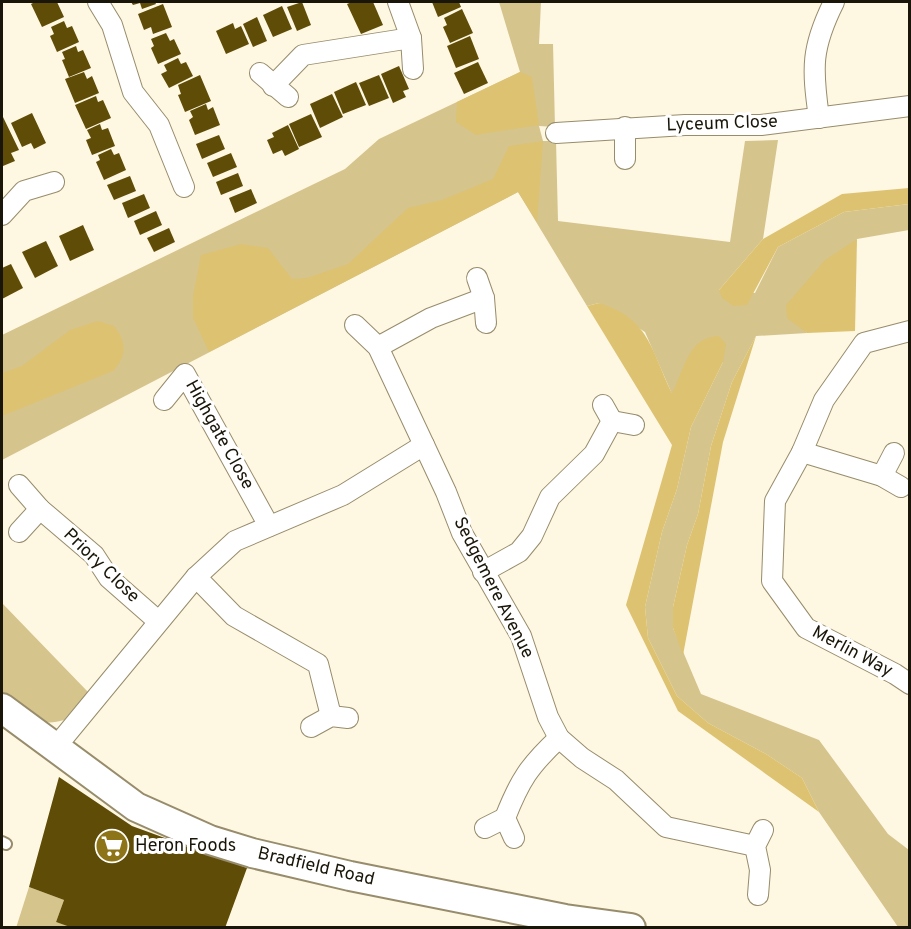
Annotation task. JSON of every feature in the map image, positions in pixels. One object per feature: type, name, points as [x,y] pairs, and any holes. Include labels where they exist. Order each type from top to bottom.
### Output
[{"type":"main road","name":"Bradfield Road","points":[[2,708],[136,807],[210,840],[252,853],[554,916],[631,927]]},
{"type":"street","points":[[98,2],[112,24],[133,92],[159,125],[184,187]]},
{"type":"street","points":[[398,2],[411,38],[413,69]]},
{"type":"street","points":[[819,118],[814,82],[815,56],[819,31],[834,2]]},
{"type":"street","points":[[274,86],[303,56],[411,38]]},
{"type":"street","name":"Lyceum Close","points":[[556,133],[625,127],[760,125],[909,106]]},
{"type":"street","points":[[625,127],[625,159]]},
{"type":"street","points":[[2,215],[24,191],[54,182]]},
{"type":"street","points":[[477,278],[484,298],[486,323]]},
{"type":"street","points":[[355,326],[378,347],[430,318],[484,298]]},
{"type":"street","name":"Merlin Way","points":[[909,332],[864,343],[824,400],[802,452],[776,501],[772,581],[806,628],[895,674],[909,684]]},
{"type":"street","name":"Sedgemere Avenue","points":[[378,347],[446,492],[462,533],[521,636],[548,717],[560,738],[582,758],[616,780],[666,827],[759,838],[758,895]]},
{"type":"street","name":"Highgate Close","points":[[164,400],[185,374],[269,526]]},
{"type":"street","points":[[483,572],[519,552],[532,536],[550,497],[594,454],[608,413],[634,425]]},
{"type":"street","points":[[55,748],[196,577],[235,541],[342,495],[424,445]]},
{"type":"street","points":[[802,452],[882,476],[901,487]]},
{"type":"street","points":[[882,476],[894,453]]},
{"type":"street","name":"Priory Close","points":[[20,485],[40,510],[94,555],[109,578],[158,621]]},
{"type":"street","points":[[19,532],[40,510]]},
{"type":"street","points":[[196,577],[234,615],[318,664],[340,717],[311,727]]},
{"type":"street","points":[[485,828],[505,818],[519,784],[532,764],[560,738]]},
{"type":"street","points":[[505,818],[514,838]]},
{"type":"shaded area","points":[[499,2],[541,2],[539,44],[553,44],[555,127],[539,126],[543,141],[556,141],[558,221],[730,242],[745,141],[778,140],[763,239],[719,290],[755,293],[778,247],[844,212],[909,204],[909,230],[857,239],[798,323],[807,333],[756,336],[732,382],[711,446],[698,514],[687,545],[673,607],[673,628],[701,694],[819,740],[888,834],[909,850],[909,927],[898,927],[819,812],[802,778],[766,754],[708,723],[677,696],[648,638],[645,607],[662,532],[677,489],[691,427],[723,362],[672,394],[645,332],[599,303],[587,306],[518,192],[2,460],[2,335],[345,169],[379,139],[520,72]]},
{"type":"shaded area","points":[[520,72],[532,77],[539,125],[476,135],[456,122],[457,102]]},
{"type":"shaded area","points":[[543,141],[537,222],[518,192],[209,352],[193,318],[193,296],[201,255],[241,244],[268,248],[292,279],[307,278],[348,264],[408,208],[442,200],[493,179],[509,146]]},
{"type":"shaded area","points":[[909,188],[909,204],[844,212],[778,247],[747,305],[734,306],[722,298],[719,290],[763,239],[842,194]]},
{"type":"shaded area","points":[[857,239],[855,331],[807,333],[787,318],[786,305],[825,260]]},
{"type":"shaded area","points":[[599,303],[616,310],[639,327],[653,350],[672,393],[688,356],[700,342],[719,336],[726,344],[723,362],[691,427],[677,489],[662,532],[645,607],[648,638],[677,696],[708,723],[766,754],[802,778],[819,812],[678,711],[626,605],[672,445],[587,306]]},
{"type":"shaded area","points":[[98,321],[114,326],[123,343],[121,360],[113,371],[2,416],[2,373],[22,366],[70,330]]},
{"type":"shaded area","points":[[756,336],[723,442],[683,655],[673,628],[673,607],[687,545],[698,514],[711,446],[732,382]]},
{"type":"shaded area","points":[[2,603],[88,692],[64,720],[45,722],[30,717],[2,693]]},
{"type":"shaded area","points":[[29,887],[64,900],[56,922],[73,927],[16,928]]},
{"type":"building","points":[[57,2],[64,17],[42,27],[31,4]]},
{"type":"building","points":[[131,2],[155,2],[156,4],[142,9],[140,3],[133,5]]},
{"type":"building","points":[[302,2],[311,25],[297,31],[287,7]]},
{"type":"building","points":[[373,2],[383,25],[361,34],[347,4]]},
{"type":"building","points":[[432,2],[459,2],[461,7],[438,17]]},
{"type":"building","points":[[163,4],[172,27],[153,34],[151,27],[144,30],[138,14]]},
{"type":"building","points":[[282,6],[292,29],[273,37],[263,15]]},
{"type":"building","points":[[462,9],[473,33],[450,43],[443,27],[447,25],[444,18]]},
{"type":"building","points":[[257,17],[267,41],[253,47],[243,24]]},
{"type":"building","points":[[64,21],[67,28],[72,26],[79,42],[57,52],[50,36],[54,34],[51,27]]},
{"type":"building","points":[[233,23],[235,29],[241,26],[249,44],[226,54],[216,31]]},
{"type":"building","points":[[166,33],[170,41],[174,39],[181,54],[158,64],[151,48],[154,46],[151,39]]},
{"type":"building","points":[[470,36],[479,59],[456,68],[447,46]]},
{"type":"building","points":[[76,46],[78,52],[83,50],[91,68],[69,77],[62,60],[65,59],[62,52]]},
{"type":"building","points":[[178,58],[181,64],[186,62],[193,76],[169,88],[161,74],[167,71],[164,65]]},
{"type":"building","points":[[478,62],[488,83],[464,94],[454,73]]},
{"type":"building","points":[[399,66],[409,89],[403,91],[406,97],[393,103],[381,74]]},
{"type":"building","points":[[84,72],[87,79],[92,76],[99,93],[75,103],[65,79]]},
{"type":"building","points":[[200,75],[211,101],[185,112],[178,95],[181,94],[178,85]]},
{"type":"building","points":[[379,75],[389,98],[369,106],[359,83]]},
{"type":"building","points":[[356,82],[366,105],[343,114],[334,92]]},
{"type":"building","points":[[332,94],[343,117],[320,128],[310,104]]},
{"type":"building","points":[[96,96],[98,102],[103,100],[111,118],[86,129],[75,105]]},
{"type":"building","points":[[206,104],[208,110],[213,107],[220,125],[195,135],[189,120],[193,117],[190,111]]},
{"type":"building","points":[[32,113],[46,143],[34,149],[31,143],[22,147],[11,123]]},
{"type":"building","points":[[311,114],[322,137],[299,147],[289,124]]},
{"type":"building","points":[[3,117],[19,150],[11,153],[15,161],[3,166]]},
{"type":"building","points":[[100,124],[102,130],[108,128],[115,146],[92,155],[86,140],[91,138],[87,130]]},
{"type":"building","points":[[288,125],[299,149],[285,156],[282,150],[273,154],[267,140],[274,137],[272,133]]},
{"type":"building","points":[[219,135],[225,149],[202,159],[196,144]]},
{"type":"building","points":[[111,149],[114,155],[119,153],[126,170],[104,180],[96,162],[100,160],[98,155]]},
{"type":"building","points":[[231,153],[237,167],[213,177],[207,163]]},
{"type":"building","points":[[238,173],[243,186],[221,195],[216,182]]},
{"type":"building","points":[[130,176],[136,191],[114,200],[107,185]]},
{"type":"building","points":[[251,189],[257,203],[235,213],[229,198]]},
{"type":"building","points":[[144,194],[150,208],[128,218],[122,203]]},
{"type":"building","points":[[156,211],[162,225],[140,235],[134,221]]},
{"type":"building","points":[[83,225],[94,250],[70,261],[59,236]]},
{"type":"building","points":[[169,228],[175,242],[154,252],[147,238]]},
{"type":"building","points":[[46,241],[58,266],[35,278],[22,252]]},
{"type":"building","points":[[11,264],[23,288],[2,299],[2,268]]},
{"type":"building","name":"Heron Foods","points":[[59,777],[132,826],[247,868],[225,928],[73,928],[56,922],[64,900],[29,887]]},
{"type":"place","name":"Heron Foods","points":[[112,846]]}]
